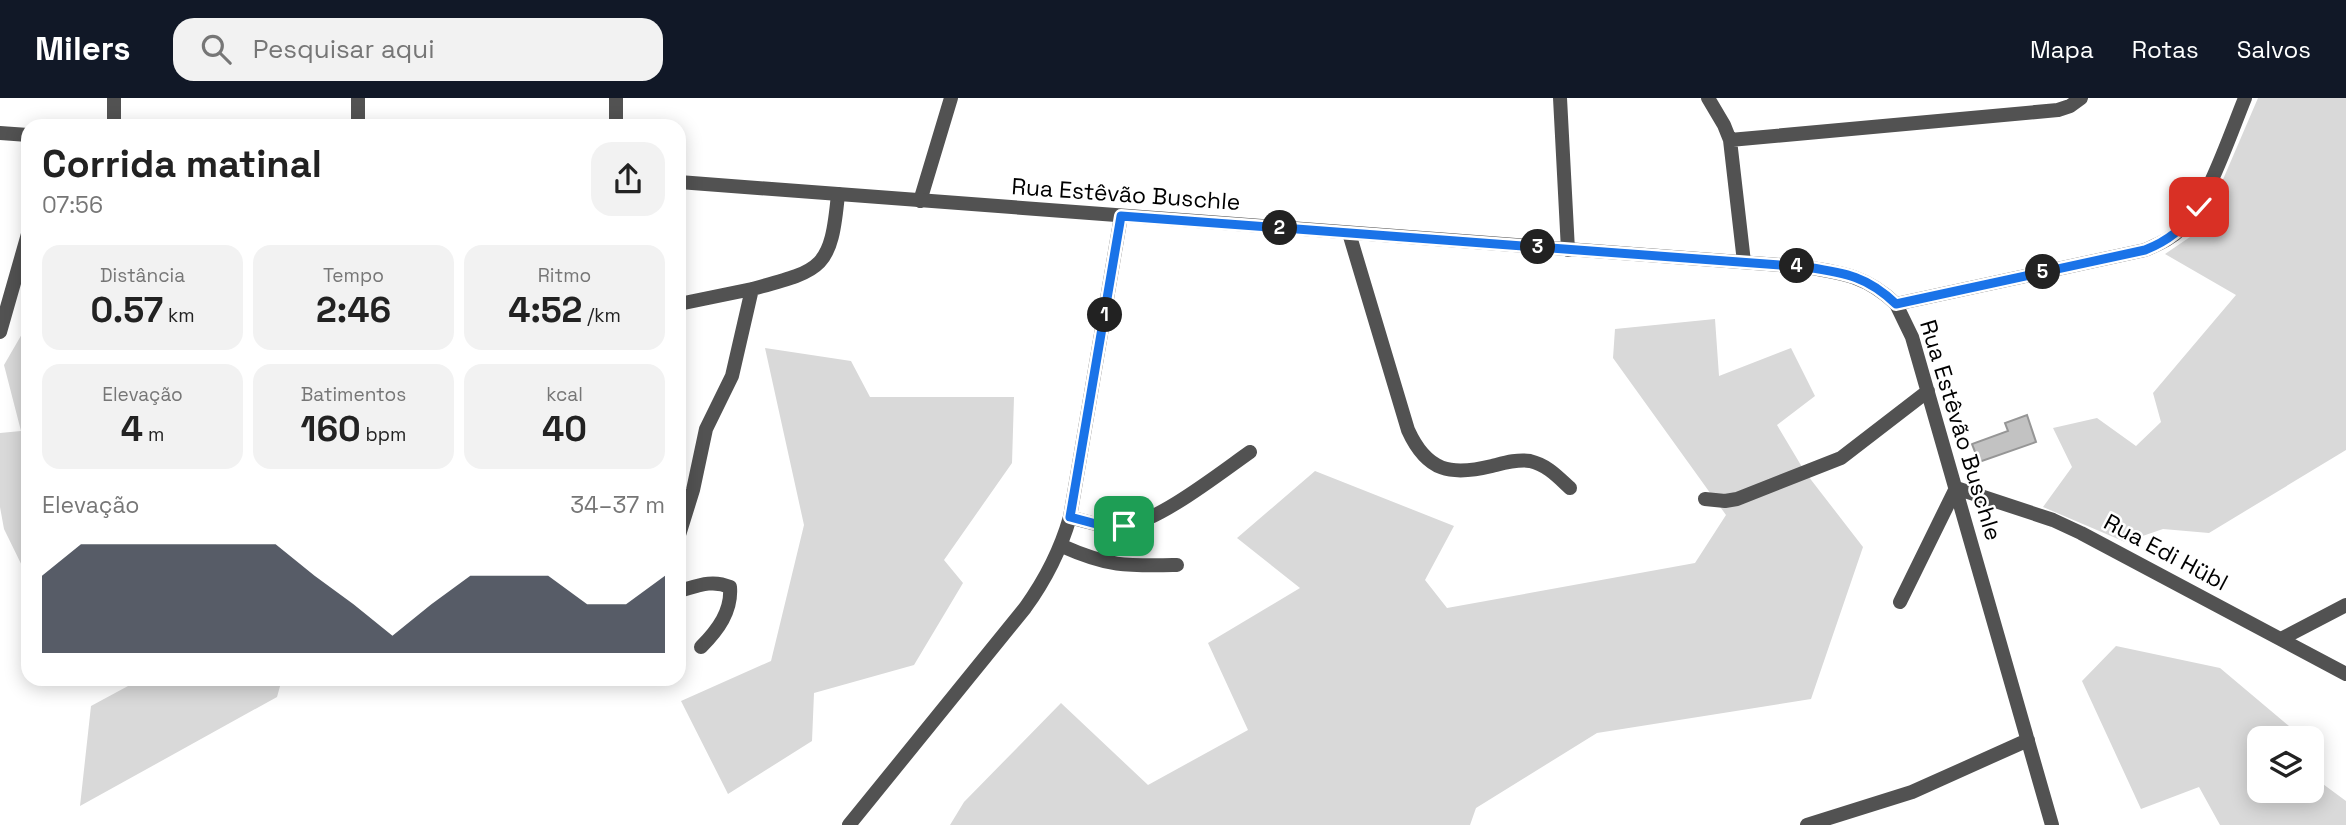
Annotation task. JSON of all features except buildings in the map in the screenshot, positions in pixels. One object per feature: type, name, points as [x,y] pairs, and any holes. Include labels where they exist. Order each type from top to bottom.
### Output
[{"type":"street","points":[[114,98],[114,119]]},
{"type":"street","points":[[358,98],[358,119]]},
{"type":"street","points":[[616,98],[616,119]]},
{"type":"street","points":[[920,201],[951,98]]},
{"type":"street","points":[[1559,98],[1568,250]]},
{"type":"street","points":[[1708,98],[1730,140],[1744,262]]},
{"type":"street","points":[[1896,304],[2145,250],[2160,244],[2182,229],[2199,207],[2245,98]]},
{"type":"street","points":[[1730,140],[2058,110],[2081,99]]},
{"type":"street","points":[[0,133],[21,134]]},
{"type":"street","name":"Rua Estêvão Buschle","points":[[686,183],[1806,267],[1856,277],[1880,288],[1896,304],[1912,337],[2052,825]]},
{"type":"street","points":[[686,303],[752,289],[799,275],[823,260],[834,234],[838,194]]},
{"type":"street","points":[[849,825],[1025,608],[1042,585],[1062,547],[1070,517],[1121,216]]},
{"type":"street","points":[[1349,233],[1408,430],[1419,450],[1436,466],[1456,472],[1529,461],[1548,468],[1570,488]]},
{"type":"street","points":[[0,331],[21,258]]},
{"type":"street","points":[[686,513],[706,429],[732,376],[752,289]]},
{"type":"street","points":[[1705,499],[1737,499],[1841,458],[1928,391]]},
{"type":"street","points":[[1070,517],[1111,526],[1138,523],[1164,510],[1250,453]]},
{"type":"street","points":[[1900,602],[1956,488]]},
{"type":"street","name":"Rua Edi Hübl","points":[[1956,488],[2053,520],[2081,533],[2346,674]]},
{"type":"street","points":[[1062,547],[1121,566],[1177,565]]},
{"type":"street","points":[[686,589],[708,583],[721,583],[730,587],[731,599],[721,625],[701,647]]},
{"type":"street","points":[[2281,639],[2346,605]]},
{"type":"street","points":[[1807,825],[1912,792],[2028,740]]},
{"type":"shaded area","points":[[2258,98],[2346,98],[2346,450],[2209,533],[2163,529],[2125,542],[2043,507],[2072,467],[2053,428],[2097,418],[2136,446],[2161,422],[2153,393],[2236,295],[2165,254],[2190,237],[2209,212]]},
{"type":"shaded area","points":[[1715,319],[1719,376],[1791,348],[1815,396],[1777,425],[1805,472],[1863,547],[1811,699],[1597,733],[1476,808],[1470,825],[950,825],[964,802],[1061,703],[1148,785],[1248,730],[1208,643],[1300,588],[1237,538],[1315,471],[1454,526],[1425,580],[1447,608],[1695,563],[1726,515],[1613,358],[1615,329]]},
{"type":"shaded area","points":[[21,336],[21,431],[4,365]]},
{"type":"shaded area","points":[[765,348],[851,361],[870,397],[1014,397],[1012,463],[944,560],[963,583],[914,665],[814,693],[812,741],[728,794],[681,701],[771,661],[804,525]]},
{"type":"shaded area","points":[[21,431],[21,564],[4,529],[0,507],[0,433]]},
{"type":"shaded area","points":[[2116,646],[2220,668],[2289,726],[2247,726],[2247,803],[2324,803],[2324,785],[2346,801],[2346,825],[2220,825],[2199,787],[2141,809],[2082,681]]},
{"type":"shaded area","points":[[128,686],[280,686],[277,697],[80,806],[91,706]]},
{"type":"route","points":[[1124,526],[1100,525],[1070,517],[1121,216],[1806,267],[1856,277],[1880,288],[1896,304],[2145,250],[2160,244],[2182,229],[2199,207]]}]
